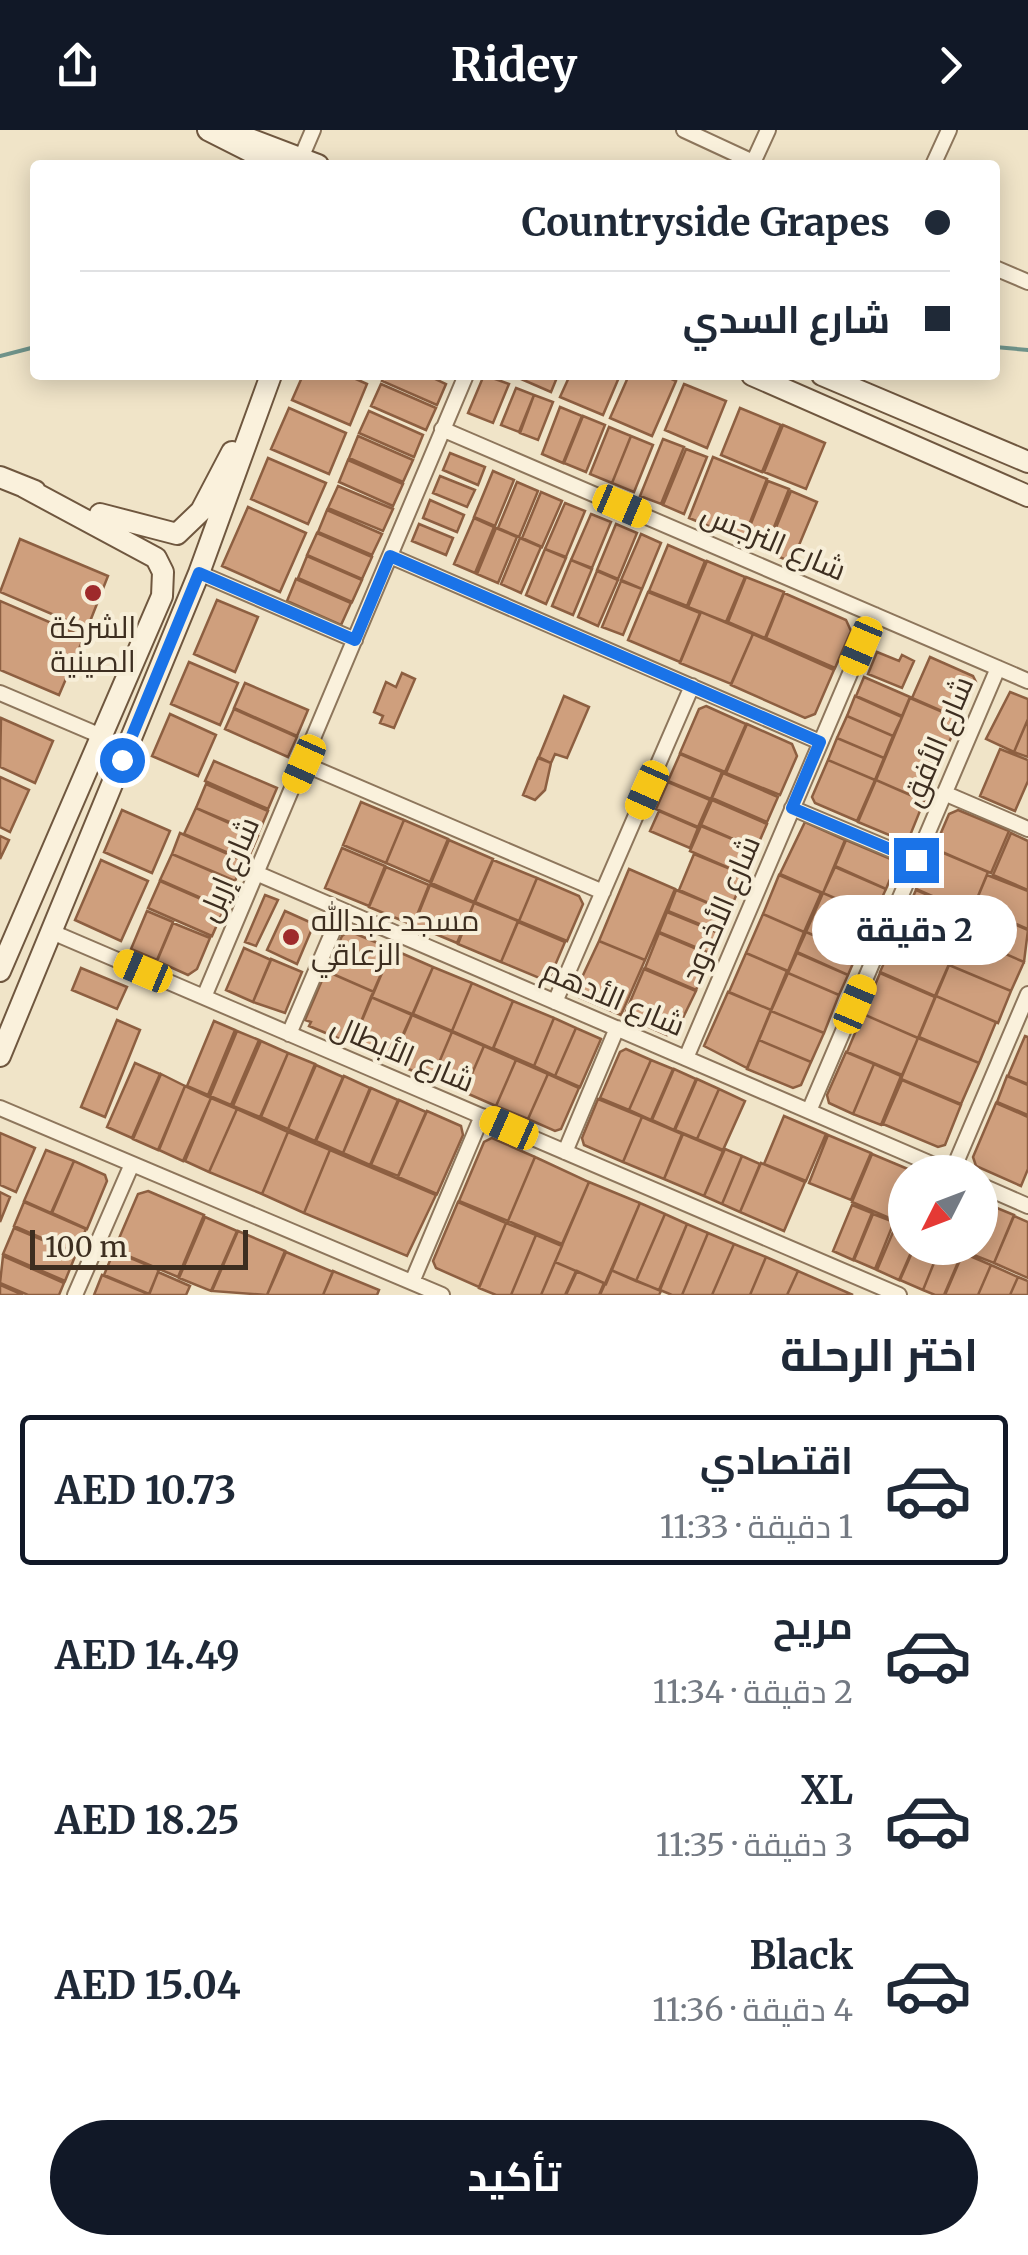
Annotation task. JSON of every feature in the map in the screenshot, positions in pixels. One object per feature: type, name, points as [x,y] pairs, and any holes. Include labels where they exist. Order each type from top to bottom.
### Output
[{"type":"street","points":[[208,130],[267,160]]},
{"type":"street","points":[[226,130],[304,160]]},
{"type":"street","points":[[309,160],[313,130]]},
{"type":"street","points":[[684,130],[744,160]]},
{"type":"street","points":[[754,160],[768,130]]},
{"type":"street","points":[[936,160],[949,130]]},
{"type":"street","points":[[1000,270],[1028,282]]},
{"type":"street","name":"شارع إربل","points":[[204,997],[464,380]]},
{"type":"street","points":[[763,380],[1028,496]]},
{"type":"street","points":[[846,380],[1020,459],[1000,484]]},
{"type":"street","points":[[0,476],[128,524],[177,534],[190,526],[201,511],[267,384]]},
{"type":"street","points":[[0,1056],[199,573],[267,384]]},
{"type":"street","name":"شارع النرجس","points":[[442,428],[1028,681]]},
{"type":"street","points":[[0,972],[162,596],[163,572],[156,558],[24,486]]},
{"type":"street","points":[[390,556],[820,742]]},
{"type":"street","points":[[199,573],[355,640]]},
{"type":"street","name":"شارع الأخدود","points":[[686,1058],[874,615]]},
{"type":"street","name":"شارع الأفق","points":[[809,1112],[998,668]]},
{"type":"street","points":[[556,1002],[692,686]]},
{"type":"street","points":[[0,693],[102,736]]},
{"type":"street","points":[[304,764],[602,892]]},
{"type":"street","points":[[944,793],[1028,829]]},
{"type":"street","points":[[792,808],[916,860]]},
{"type":"street","name":"شارع الأدهم","points":[[256,872],[911,1155]]},
{"type":"street","points":[[289,1034],[342,910]]},
{"type":"street","name":"شارع الأبطال","points":[[52,932],[899,1295]]},
{"type":"street","points":[[958,1155],[1028,994]]},
{"type":"street","points":[[564,1152],[617,1028]]},
{"type":"street","points":[[0,1108],[442,1295]]},
{"type":"street","points":[[412,1282],[482,1116]]},
{"type":"street","points":[[75,1295],[132,1164]]},
{"type":"street","points":[[998,1193],[1028,1206]]},
{"type":"building","points":[[301,380],[358,380],[367,384],[350,425],[292,400]]},
{"type":"building","points":[[438,380],[446,384],[437,405],[382,381]]},
{"type":"building","points":[[482,380],[509,384],[493,423],[468,413]]},
{"type":"building","points":[[523,380],[556,380],[551,392]]},
{"type":"building","points":[[568,380],[618,380],[603,415],[560,397]]},
{"type":"building","points":[[627,380],[676,381],[652,436],[610,418]]},
{"type":"building","points":[[381,384],[436,408],[426,430],[371,406]]},
{"type":"building","points":[[684,384],[726,401],[707,448],[665,430]]},
{"type":"building","points":[[516,388],[534,395],[519,432],[501,425]]},
{"type":"building","points":[[534,395],[553,402],[538,440],[520,433]]},
{"type":"building","points":[[560,407],[582,416],[563,463],[542,454]]},
{"type":"building","points":[[289,408],[346,433],[329,474],[271,449]]},
{"type":"building","points":[[740,408],[781,425],[762,472],[721,455]]},
{"type":"building","points":[[369,411],[423,435],[414,457],[359,433]]},
{"type":"building","points":[[583,416],[605,425],[586,472],[564,463]]},
{"type":"building","points":[[783,425],[825,443],[806,489],[764,472]]},
{"type":"building","points":[[609,427],[631,436],[612,483],[590,474]]},
{"type":"building","points":[[358,436],[413,460],[403,482],[349,458]]},
{"type":"building","points":[[631,436],[653,445],[634,492],[612,483]]},
{"type":"building","points":[[663,439],[684,447],[661,504],[640,496]]},
{"type":"building","points":[[686,449],[707,457],[684,514],[663,505]]},
{"type":"building","points":[[450,453],[485,467],[478,485],[443,470]]},
{"type":"building","points":[[713,457],[767,479],[743,540],[689,518]]},
{"type":"building","points":[[268,458],[326,483],[308,524],[251,499]]},
{"type":"building","points":[[348,460],[403,484],[393,506],[339,482]]},
{"type":"building","points":[[493,471],[514,480],[495,526],[474,517]]},
{"type":"building","points":[[440,476],[475,490],[467,507],[433,493]]},
{"type":"building","points":[[768,481],[789,489],[765,550],[744,541]]},
{"type":"building","points":[[517,482],[538,491],[519,537],[498,528]]},
{"type":"building","points":[[338,486],[393,509],[383,531],[328,508]]},
{"type":"building","points":[[791,491],[817,502],[792,562],[766,552]]},
{"type":"building","points":[[541,492],[562,501],[542,547],[522,538]]},
{"type":"building","points":[[430,500],[464,515],[457,532],[423,518]]},
{"type":"building","points":[[565,503],[585,511],[566,557],[545,549]]},
{"type":"building","points":[[248,507],[306,533],[280,592],[222,566]]},
{"type":"building","points":[[327,510],[382,534],[372,555],[318,532]]},
{"type":"building","points":[[591,514],[611,522],[592,568],[571,560]]},
{"type":"building","points":[[474,518],[494,527],[475,573],[454,564]]},
{"type":"building","points":[[419,524],[453,538],[446,555],[412,541]]},
{"type":"building","points":[[616,524],[637,533],[618,579],[597,570]]},
{"type":"building","points":[[496,528],[517,537],[498,583],[477,574]]},
{"type":"building","points":[[317,533],[372,557],[362,579],[307,555]]},
{"type":"building","points":[[641,534],[661,543],[642,589],[621,580]]},
{"type":"building","points":[[520,538],[541,547],[521,593],[501,584]]},
{"type":"building","points":[[20,539],[108,576],[87,629],[0,592]]},
{"type":"building","points":[[668,545],[705,561],[687,606],[649,591]]},
{"type":"building","points":[[545,549],[566,558],[546,604],[526,595]]},
{"type":"building","points":[[307,556],[362,580],[352,602],[298,578]]},
{"type":"building","points":[[571,560],[592,569],[573,615],[552,606]]},
{"type":"building","points":[[707,561],[745,577],[726,622],[688,607]]},
{"type":"building","points":[[597,571],[618,580],[598,626],[578,617]]},
{"type":"building","points":[[746,577],[784,592],[765,638],[728,622]]},
{"type":"building","points":[[296,579],[351,603],[341,625],[287,601]]},
{"type":"building","points":[[621,581],[642,589],[623,635],[602,627]]},
{"type":"building","points":[[648,592],[700,613],[680,662],[628,640]]},
{"type":"building","points":[[784,593],[846,620],[851,631],[835,668],[766,638]]},
{"type":"building","points":[[217,600],[258,617],[235,672],[194,654]]},
{"type":"building","points":[[0,601],[84,637],[59,695],[0,670]]},
{"type":"building","points":[[701,612],[753,634],[731,684],[680,663]]},
{"type":"building","points":[[753,634],[834,670],[815,714],[805,718],[731,685]]},
{"type":"building","points":[[877,652],[899,661],[902,655],[914,661],[902,688],[868,674]]},
{"type":"building","points":[[930,657],[973,676],[976,682],[960,719],[912,698]]},
{"type":"building","points":[[189,662],[238,683],[220,725],[171,704]]},
{"type":"building","points":[[402,673],[415,679],[394,728],[380,723],[383,716],[374,712],[386,682],[396,687]]},
{"type":"building","points":[[864,677],[910,697],[902,716],[856,696]]},
{"type":"building","points":[[245,683],[308,710],[297,736],[234,708]]},
{"type":"building","points":[[1010,692],[1028,699],[1028,719],[1014,752],[986,739]]},
{"type":"building","points":[[564,696],[589,707],[567,758],[555,754],[551,763],[539,757]]},
{"type":"building","points":[[855,696],[902,717],[893,736],[847,716]]},
{"type":"building","points":[[910,698],[959,719],[924,801],[876,780]]},
{"type":"building","points":[[706,706],[746,724],[725,772],[680,753],[699,709]]},
{"type":"building","points":[[234,709],[297,737],[288,757],[225,729]]},
{"type":"building","points":[[170,714],[216,735],[198,776],[152,756]]},
{"type":"building","points":[[847,716],[893,736],[884,758],[837,738]]},
{"type":"building","points":[[1,718],[53,741],[35,783],[0,767]]},
{"type":"building","points":[[1028,719],[1028,757],[1014,752]]},
{"type":"building","points":[[747,724],[792,744],[797,756],[780,795],[726,773]]},
{"type":"building","points":[[837,738],[884,758],[875,780],[828,760]]},
{"type":"building","points":[[1000,749],[1028,760],[1028,781],[1015,811],[980,796]]},
{"type":"building","points":[[680,754],[722,772],[711,799],[668,781]]},
{"type":"building","points":[[538,758],[551,763],[545,790],[535,800],[523,795]]},
{"type":"building","points":[[828,760],[875,780],[857,821],[815,803],[812,797]]},
{"type":"building","points":[[214,761],[277,788],[268,809],[205,781]]},
{"type":"building","points":[[723,773],[778,797],[767,822],[712,798]]},
{"type":"building","points":[[0,777],[29,790],[10,832],[0,827]]},
{"type":"building","points":[[876,780],[924,801],[909,838],[901,840],[858,822]]},
{"type":"building","points":[[668,782],[710,800],[698,827],[656,809]]},
{"type":"building","points":[[206,784],[268,811],[258,834],[196,808]]},
{"type":"building","points":[[712,800],[767,824],[756,849],[701,825]]},
{"type":"building","points":[[361,802],[404,820],[386,863],[343,845]]},
{"type":"building","points":[[196,808],[258,836],[247,861],[184,834]]},
{"type":"building","points":[[122,810],[170,831],[152,873],[104,852]]},
{"type":"building","points":[[958,810],[1009,831],[991,873],[934,849],[949,814]]},
{"type":"building","points":[[659,811],[698,828],[690,848],[650,831]]},
{"type":"building","points":[[404,820],[448,839],[430,882],[386,863]]},
{"type":"building","points":[[805,822],[845,840],[823,893],[780,874]]},
{"type":"building","points":[[701,826],[756,849],[745,875],[690,851]]},
{"type":"building","points":[[180,833],[244,861],[235,881],[172,854]]},
{"type":"building","points":[[1011,833],[1028,841],[1028,890],[993,875]]},
{"type":"building","points":[[0,836],[9,840],[0,859]]},
{"type":"building","points":[[449,840],[493,859],[474,902],[431,883]]},
{"type":"building","points":[[846,840],[893,860],[896,865],[886,889],[835,866]]},
{"type":"building","points":[[342,848],[385,866],[369,906],[325,888]]},
{"type":"building","points":[[933,848],[988,872],[971,913],[916,889]]},
{"type":"building","points":[[172,854],[236,882],[224,908],[160,880]]},
{"type":"building","points":[[694,854],[745,875],[729,912],[679,890]]},
{"type":"building","points":[[101,860],[148,881],[121,941],[75,920]]},
{"type":"building","points":[[493,860],[537,878],[519,921],[475,902]]},
{"type":"building","points":[[386,867],[429,885],[413,925],[369,907]]},
{"type":"building","points":[[835,867],[886,889],[874,915],[823,893]]},
{"type":"building","points":[[629,869],[675,889],[645,960],[599,941]]},
{"type":"building","points":[[779,875],[821,893],[804,932],[763,914]]},
{"type":"building","points":[[987,875],[1028,891],[1028,929],[974,906]]},
{"type":"building","points":[[537,878],[579,896],[583,904],[567,941],[519,921]]},
{"type":"building","points":[[160,881],[224,909],[212,936],[148,908]]},
{"type":"building","points":[[430,885],[474,903],[457,943],[414,925]]},
{"type":"building","points":[[676,890],[730,912],[721,933],[668,911]]},
{"type":"building","points":[[916,890],[971,913],[953,955],[898,931]]},
{"type":"building","points":[[823,893],[874,915],[858,954],[806,932]]},
{"type":"building","name":"مسجد عبدالله الزعاقي","points":[[265,895],[278,900],[256,946],[245,942]]},
{"type":"building","points":[[474,903],[518,921],[501,962],[458,944]]},
{"type":"building","points":[[974,907],[1028,930],[1024,962],[962,935]]},
{"type":"building","points":[[147,911],[173,922],[157,960],[131,949]]},
{"type":"building","name":"مسجد عبدالله الزعاقي","points":[[285,911],[314,924],[297,964],[267,950]]},
{"type":"building","points":[[667,912],[721,934],[712,954],[659,932]]},
{"type":"building","points":[[763,914],[804,932],[788,971],[746,953]]},
{"type":"building","points":[[518,922],[565,942],[550,977],[544,980],[501,962]]},
{"type":"building","points":[[173,923],[210,938],[197,969],[188,975],[157,961]]},
{"type":"building","points":[[349,931],[392,949],[374,992],[326,971],[342,936]]},
{"type":"building","points":[[898,931],[953,955],[935,996],[880,972]]},
{"type":"building","points":[[806,932],[857,954],[848,975],[797,952]]},
{"type":"building","points":[[659,933],[711,955],[696,990],[645,968]]},
{"type":"building","points":[[962,935],[1024,962],[1011,991],[949,965]]},
{"type":"building","points":[[599,941],[645,960],[621,1015],[579,997],[577,988]]},
{"type":"building","points":[[244,948],[271,960],[253,1002],[226,990]]},
{"type":"building","points":[[392,949],[433,967],[412,1015],[371,997]]},
{"type":"building","points":[[746,953],[787,971],[771,1010],[729,992]]},
{"type":"building","points":[[797,953],[848,975],[839,995],[788,973]]},
{"type":"building","points":[[271,959],[302,972],[285,1013],[253,1002]]},
{"type":"building","points":[[949,965],[1011,991],[998,1023],[936,996]]},
{"type":"building","points":[[433,967],[472,983],[452,1031],[413,1014]]},
{"type":"building","points":[[81,968],[127,987],[117,1009],[72,990]]},
{"type":"building","points":[[644,969],[696,991],[677,1030],[667,1035],[624,1016]]},
{"type":"building","points":[[326,971],[374,992],[352,1044],[309,1026],[311,1022],[305,1020]]},
{"type":"building","points":[[788,973],[839,995],[824,1033],[771,1011]]},
{"type":"building","points":[[880,973],[935,997],[918,1038],[863,1014]]},
{"type":"building","points":[[472,983],[513,1001],[493,1049],[452,1031]]},
{"type":"building","points":[[728,992],[771,1010],[747,1068],[704,1046]]},
{"type":"building","points":[[936,996],[996,1022],[979,1063],[919,1037]]},
{"type":"building","points":[[371,997],[412,1014],[391,1061],[352,1044]]},
{"type":"building","points":[[513,1001],[554,1018],[534,1066],[493,1048]]},
{"type":"building","points":[[771,1011],[824,1033],[811,1062],[759,1040]]},
{"type":"building","points":[[863,1014],[918,1038],[902,1075],[847,1052]]},
{"type":"building","points":[[412,1015],[452,1032],[432,1079],[392,1062]]},
{"type":"building","points":[[554,1018],[576,1028],[555,1076],[534,1066]]},
{"type":"building","points":[[117,1020],[140,1030],[105,1117],[81,1107]]},
{"type":"building","points":[[214,1021],[235,1030],[208,1095],[187,1086]]},
{"type":"building","points":[[576,1028],[601,1039],[580,1087],[555,1076]]},
{"type":"building","points":[[237,1031],[259,1040],[231,1105],[210,1096]]},
{"type":"building","points":[[452,1032],[484,1046],[464,1092],[432,1079]]},
{"type":"building","points":[[1025,1036],[1028,1037],[1028,1084],[1008,1076]]},
{"type":"building","points":[[918,1038],[979,1063],[961,1104],[901,1079]]},
{"type":"building","points":[[759,1040],[811,1062],[801,1085],[793,1088],[747,1069]]},
{"type":"building","points":[[261,1041],[288,1053],[260,1117],[233,1106]]},
{"type":"building","points":[[484,1046],[516,1060],[496,1106],[464,1092]]},
{"type":"building","points":[[626,1049],[651,1060],[629,1110],[600,1098],[620,1052]]},
{"type":"building","points":[[846,1052],[874,1064],[853,1114],[829,1103],[827,1095]]},
{"type":"building","points":[[288,1053],[315,1064],[288,1129],[261,1117]]},
{"type":"building","points":[[516,1060],[548,1074],[528,1119],[496,1106]]},
{"type":"building","points":[[651,1060],[673,1069],[651,1120],[629,1110]]},
{"type":"building","points":[[135,1063],[160,1074],[132,1138],[107,1127]]},
{"type":"building","points":[[874,1064],[901,1076],[881,1125],[853,1114]]},
{"type":"building","points":[[316,1065],[343,1077],[315,1141],[288,1129]]},
{"type":"building","points":[[674,1069],[696,1079],[674,1130],[652,1120]]},
{"type":"building","points":[[161,1074],[185,1086],[158,1150],[133,1139]]},
{"type":"building","points":[[548,1074],[579,1088],[561,1129],[555,1131],[528,1119]]},
{"type":"building","points":[[344,1076],[370,1088],[343,1153],[316,1141]]},
{"type":"building","points":[[1007,1076],[1028,1085],[1028,1115],[997,1102]]},
{"type":"building","points":[[697,1079],[719,1089],[697,1139],[675,1130]]},
{"type":"building","points":[[902,1080],[961,1105],[945,1145],[938,1147],[883,1124]]},
{"type":"building","points":[[185,1086],[211,1098],[183,1161],[159,1150]]},
{"type":"building","points":[[371,1088],[398,1100],[370,1165],[343,1153]]},
{"type":"building","points":[[719,1089],[745,1101],[723,1150],[697,1139]]},
{"type":"building","points":[[211,1098],[237,1109],[209,1172],[185,1161]]},
{"type":"building","points":[[598,1099],[642,1117],[623,1162],[584,1145],[582,1138]]},
{"type":"building","points":[[399,1100],[426,1112],[398,1176],[371,1165]]},
{"type":"building","points":[[996,1103],[1028,1117],[1028,1169],[1021,1186],[998,1176],[998,1155],[974,1155]]},
{"type":"building","points":[[237,1109],[288,1132],[262,1194],[209,1172]]},
{"type":"building","points":[[427,1111],[461,1126],[463,1135],[437,1194],[398,1177]]},
{"type":"building","points":[[784,1116],[826,1134],[806,1181],[764,1164]]},
{"type":"building","points":[[642,1117],[682,1134],[664,1179],[623,1162]]},
{"type":"building","points":[[288,1132],[330,1150],[304,1213],[262,1194]]},
{"type":"building","points":[[0,1133],[35,1148],[16,1192],[0,1185]]},
{"type":"building","points":[[683,1134],[723,1151],[704,1196],[664,1179]]},
{"type":"building","points":[[828,1135],[871,1153],[851,1200],[809,1183]]},
{"type":"building","points":[[492,1138],[535,1157],[508,1221],[459,1201],[484,1142]]},
{"type":"building","points":[[725,1149],[742,1156],[722,1204],[704,1196]]},
{"type":"building","points":[[46,1150],[74,1161],[51,1213],[24,1201]]},
{"type":"building","points":[[330,1150],[436,1195],[407,1256],[304,1213]]},
{"type":"building","points":[[872,1154],[888,1161],[888,1217],[852,1202]]},
{"type":"building","points":[[742,1156],[760,1164],[740,1212],[722,1204]]},
{"type":"building","points":[[535,1157],[589,1182],[562,1244],[508,1221]]},
{"type":"building","points":[[74,1161],[105,1175],[107,1181],[87,1229],[52,1213]]},
{"type":"building","points":[[761,1163],[805,1182],[784,1231],[740,1212]]},
{"type":"building","points":[[589,1182],[640,1203],[606,1284],[555,1262]]},
{"type":"building","points":[[148,1191],[204,1215],[178,1277],[114,1250],[138,1194]]},
{"type":"building","points":[[0,1192],[10,1197],[0,1222]]},
{"type":"building","points":[[24,1202],[86,1229],[76,1253],[14,1226]]},
{"type":"building","points":[[458,1202],[506,1223],[479,1287],[436,1268],[433,1261]]},
{"type":"building","points":[[640,1203],[665,1214],[636,1281],[611,1270]]},
{"type":"building","points":[[852,1205],[872,1213],[853,1260],[833,1251]]},
{"type":"building","points":[[998,1208],[1014,1215],[998,1253]]},
{"type":"building","points":[[665,1214],[687,1224],[659,1290],[636,1281]]},
{"type":"building","points":[[873,1214],[888,1220],[888,1237],[875,1269],[854,1260]]},
{"type":"building","points":[[1014,1216],[1028,1222],[1028,1278],[998,1265],[998,1254]]},
{"type":"building","points":[[205,1217],[237,1231],[211,1291],[179,1278]]},
{"type":"building","points":[[506,1223],[536,1235],[511,1295],[496,1295],[479,1288]]},
{"type":"building","points":[[687,1224],[708,1233],[682,1295],[672,1295],[660,1290]]},
{"type":"building","points":[[14,1228],[76,1254],[65,1281],[3,1254]]},
{"type":"building","points":[[238,1231],[285,1251],[267,1295],[212,1291]]},
{"type":"building","points":[[708,1233],[734,1244],[712,1295],[682,1295]]},
{"type":"building","points":[[536,1235],[562,1246],[541,1295],[511,1295]]},
{"type":"building","points":[[734,1244],[766,1257],[750,1295],[712,1295]]},
{"type":"building","points":[[888,1244],[888,1265],[906,1265],[899,1280],[877,1270]]},
{"type":"building","points":[[114,1251],[159,1270],[149,1294],[104,1275]]},
{"type":"building","points":[[286,1252],[333,1272],[323,1295],[267,1295]]},
{"type":"building","points":[[3,1256],[64,1283],[59,1295],[28,1295],[0,1283]]},
{"type":"building","points":[[766,1257],[798,1271],[787,1295],[750,1295]]},
{"type":"building","points":[[555,1262],[576,1271],[565,1295],[541,1295]]},
{"type":"building","points":[[907,1265],[933,1265],[923,1290],[900,1280]]},
{"type":"building","points":[[933,1265],[957,1265],[944,1295],[923,1290]]},
{"type":"building","points":[[958,1265],[991,1265],[978,1295],[945,1295]]},
{"type":"building","points":[[991,1265],[1018,1277],[1010,1295],[978,1295]]},
{"type":"building","points":[[611,1270],[661,1291],[659,1295],[600,1295]]},
{"type":"building","points":[[333,1271],[379,1290],[377,1295],[323,1295]]},
{"type":"building","points":[[577,1271],[604,1283],[599,1295],[566,1295]]},
{"type":"building","points":[[798,1271],[853,1295],[787,1295]]},
{"type":"building","points":[[158,1272],[190,1286],[186,1295],[149,1295]]},
{"type":"building","points":[[102,1275],[148,1294],[94,1295]]},
{"type":"building","points":[[1018,1277],[1028,1281],[1028,1295],[1010,1295]]},
{"type":"building","points":[[0,1285],[23,1295],[0,1295]]},
{"type":"waterway","points":[[1000,347],[1028,350]]},
{"type":"waterway","points":[[0,356],[30,348]]},
{"type":"place","name":"الشركة الصينية","points":[[93,593]]},
{"type":"place","name":"مسجد عبدالله الزعاقي","points":[[291,937]]},
{"type":"route","points":[[122,760],[199,573],[355,640],[390,556],[820,742],[792,808],[916,860]]}]
